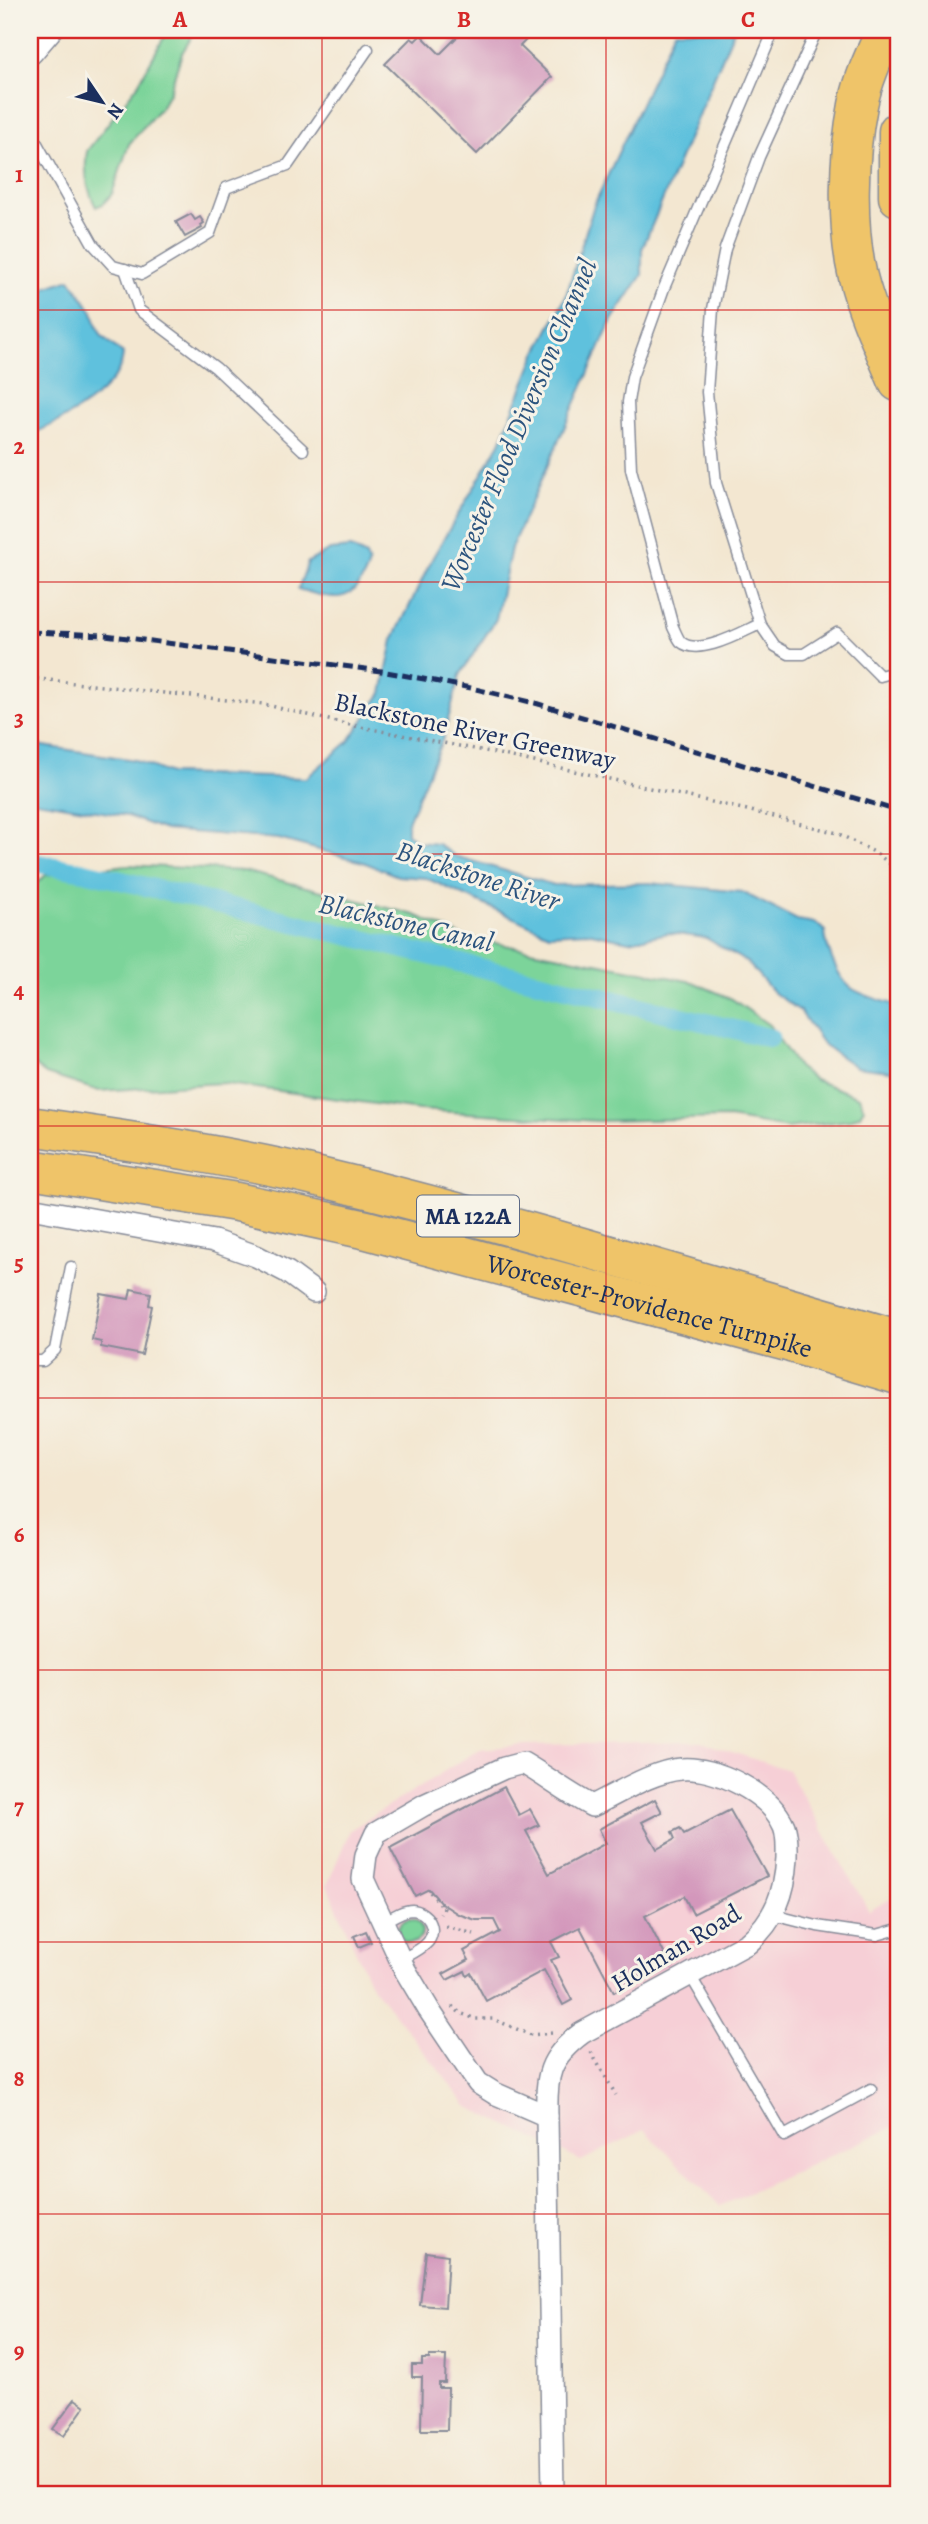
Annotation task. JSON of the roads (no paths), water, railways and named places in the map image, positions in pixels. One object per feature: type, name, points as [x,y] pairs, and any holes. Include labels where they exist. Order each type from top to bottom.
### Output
[{"type":"highway","points":[[886,30],[871,61],[858,104],[853,142],[850,217],[857,275],[898,382]]},
{"type":"highway","points":[[898,131],[898,197]]},
{"type":"highway","name":"Worcester-Providence Turnpike","points":[[30,1126],[326,1178],[642,1263],[898,1339]]},
{"type":"highway","name":"Worcester-Providence Turnpike","points":[[30,1169],[237,1202],[367,1230],[791,1343],[898,1375]]},
{"type":"highway","points":[[642,1263],[739,1275],[898,1317]]},
{"type":"street","points":[[30,51],[48,30]]},
{"type":"street","points":[[30,1211],[214,1241],[256,1256],[287,1272],[313,1292]]},
{"type":"street","name":"Holman Road","points":[[547,2116],[494,2093],[478,2083],[429,2010],[400,1960],[363,1879],[366,1854],[376,1833],[424,1805],[504,1768],[523,1763],[541,1773],[563,1791],[592,1806],[672,1770],[704,1770],[726,1777],[746,1788],[778,1816],[787,1837],[785,1884],[767,1925],[748,1943],[582,2033],[563,2048],[548,2073],[546,2084],[547,2116],[553,2494]]},
{"type":"lane","points":[[760,624],[705,647],[693,647],[681,642],[673,627],[631,469],[628,402],[632,377],[664,288],[774,30]]},
{"type":"lane","points":[[817,30],[759,156],[725,249],[713,309],[707,392],[716,484],[760,624],[775,646],[789,654],[804,654],[837,633],[880,676],[898,671]]},
{"type":"lane","points":[[30,131],[93,244],[113,265],[142,274],[210,233],[226,188],[288,165],[368,49]]},
{"type":"lane","points":[[125,269],[139,310],[216,368],[303,450]]},
{"type":"lane","points":[[30,1361],[43,1361],[55,1350],[71,1267]]},
{"type":"lane","points":[[382,1923],[411,1910],[423,1913],[431,1921],[429,1942],[400,1960]]},
{"type":"lane","points":[[773,1915],[817,1926],[877,1935],[898,1929]]},
{"type":"lane","points":[[690,1975],[783,2136],[871,2089]]},
{"type":"water","points":[[675,30],[734,30],[642,249],[642,275],[612,320],[511,548],[496,619],[460,675],[443,738],[407,824],[407,833],[417,842],[438,844],[455,856],[554,885],[650,883],[742,892],[797,920],[815,923],[825,930],[833,960],[850,987],[898,1005],[898,1072],[856,1067],[824,1045],[800,1011],[773,992],[748,963],[706,938],[669,933],[629,941],[587,932],[549,934],[426,878],[398,876],[363,862],[279,839],[165,830],[127,816],[30,800],[30,744],[135,760],[170,774],[306,778],[348,742],[382,693],[393,640],[433,557],[500,443],[536,354],[566,296],[594,205]]},
{"type":"water","points":[[70,279],[93,312],[102,336],[123,354],[120,368],[101,392],[87,404],[30,435],[30,302],[45,288]]},
{"type":"water","points":[[351,548],[366,556],[369,564],[363,578],[350,593],[333,597],[298,589],[308,562],[330,550]]},
{"type":"waterway","name":"Blackstone Canal","points":[[30,862],[86,872],[770,1038]]},
{"type":"railway","points":[[30,632],[105,635],[381,671],[471,688],[535,703],[898,811]]},
{"type":"water label","name":"Worcester Flood Diversion Channel","points":[[519,425]]},
{"type":"water label","name":"Blackstone River","points":[[478,876]]}]
